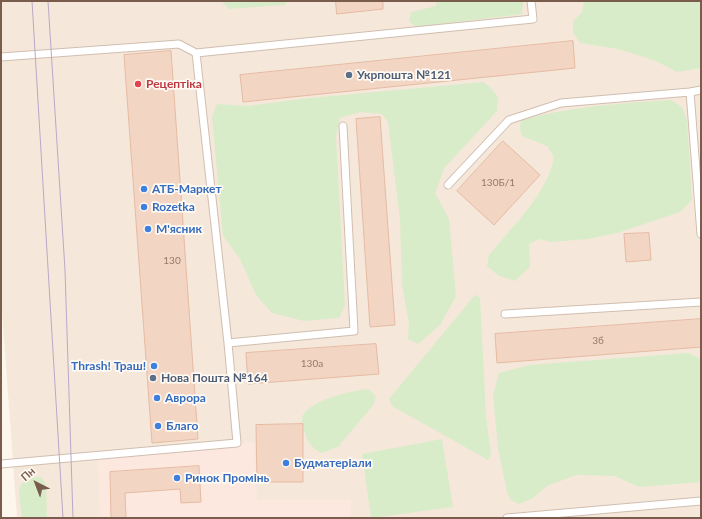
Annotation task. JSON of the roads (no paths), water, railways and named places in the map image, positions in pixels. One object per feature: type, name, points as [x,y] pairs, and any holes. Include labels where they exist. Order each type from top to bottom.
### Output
[{"type":"lane","points":[[1,57],[179,44],[196,53],[533,19],[531,1]]},
{"type":"lane","points":[[1,464],[237,443],[228,343],[196,53]]},
{"type":"lane","points":[[448,185],[509,120],[561,103],[701,90]]},
{"type":"lane","points":[[690,92],[701,234]]},
{"type":"lane","points":[[228,343],[354,331],[343,126]]},
{"type":"lane","points":[[505,314],[701,302]]},
{"type":"lane","points":[[507,518],[701,501]]},
{"type":"tram line","points":[[32,1],[63,518]]},
{"type":"tram line","points":[[48,1],[65,270],[73,518]]},
{"type":"place","name":"Укрпошта №121","points":[[349,75]]},
{"type":"place","name":"Рецептіка","points":[[138,84]]},
{"type":"place","name":"АТБ-Маркет","points":[[144,189]]},
{"type":"place","name":"Rozetka","points":[[144,207]]},
{"type":"place","name":"М'ясник","points":[[148,229]]},
{"type":"place","name":"Thrash! Траш!","points":[[154,366]]},
{"type":"place","name":"Нова Пошта №164","points":[[153,378]]},
{"type":"place","name":"Аврора","points":[[157,398]]},
{"type":"place","name":"Благо","points":[[158,426]]},
{"type":"place","name":"Будматеріали","points":[[286,463]]},
{"type":"place","name":"Ринок Промінь","points":[[177,478]]}]
